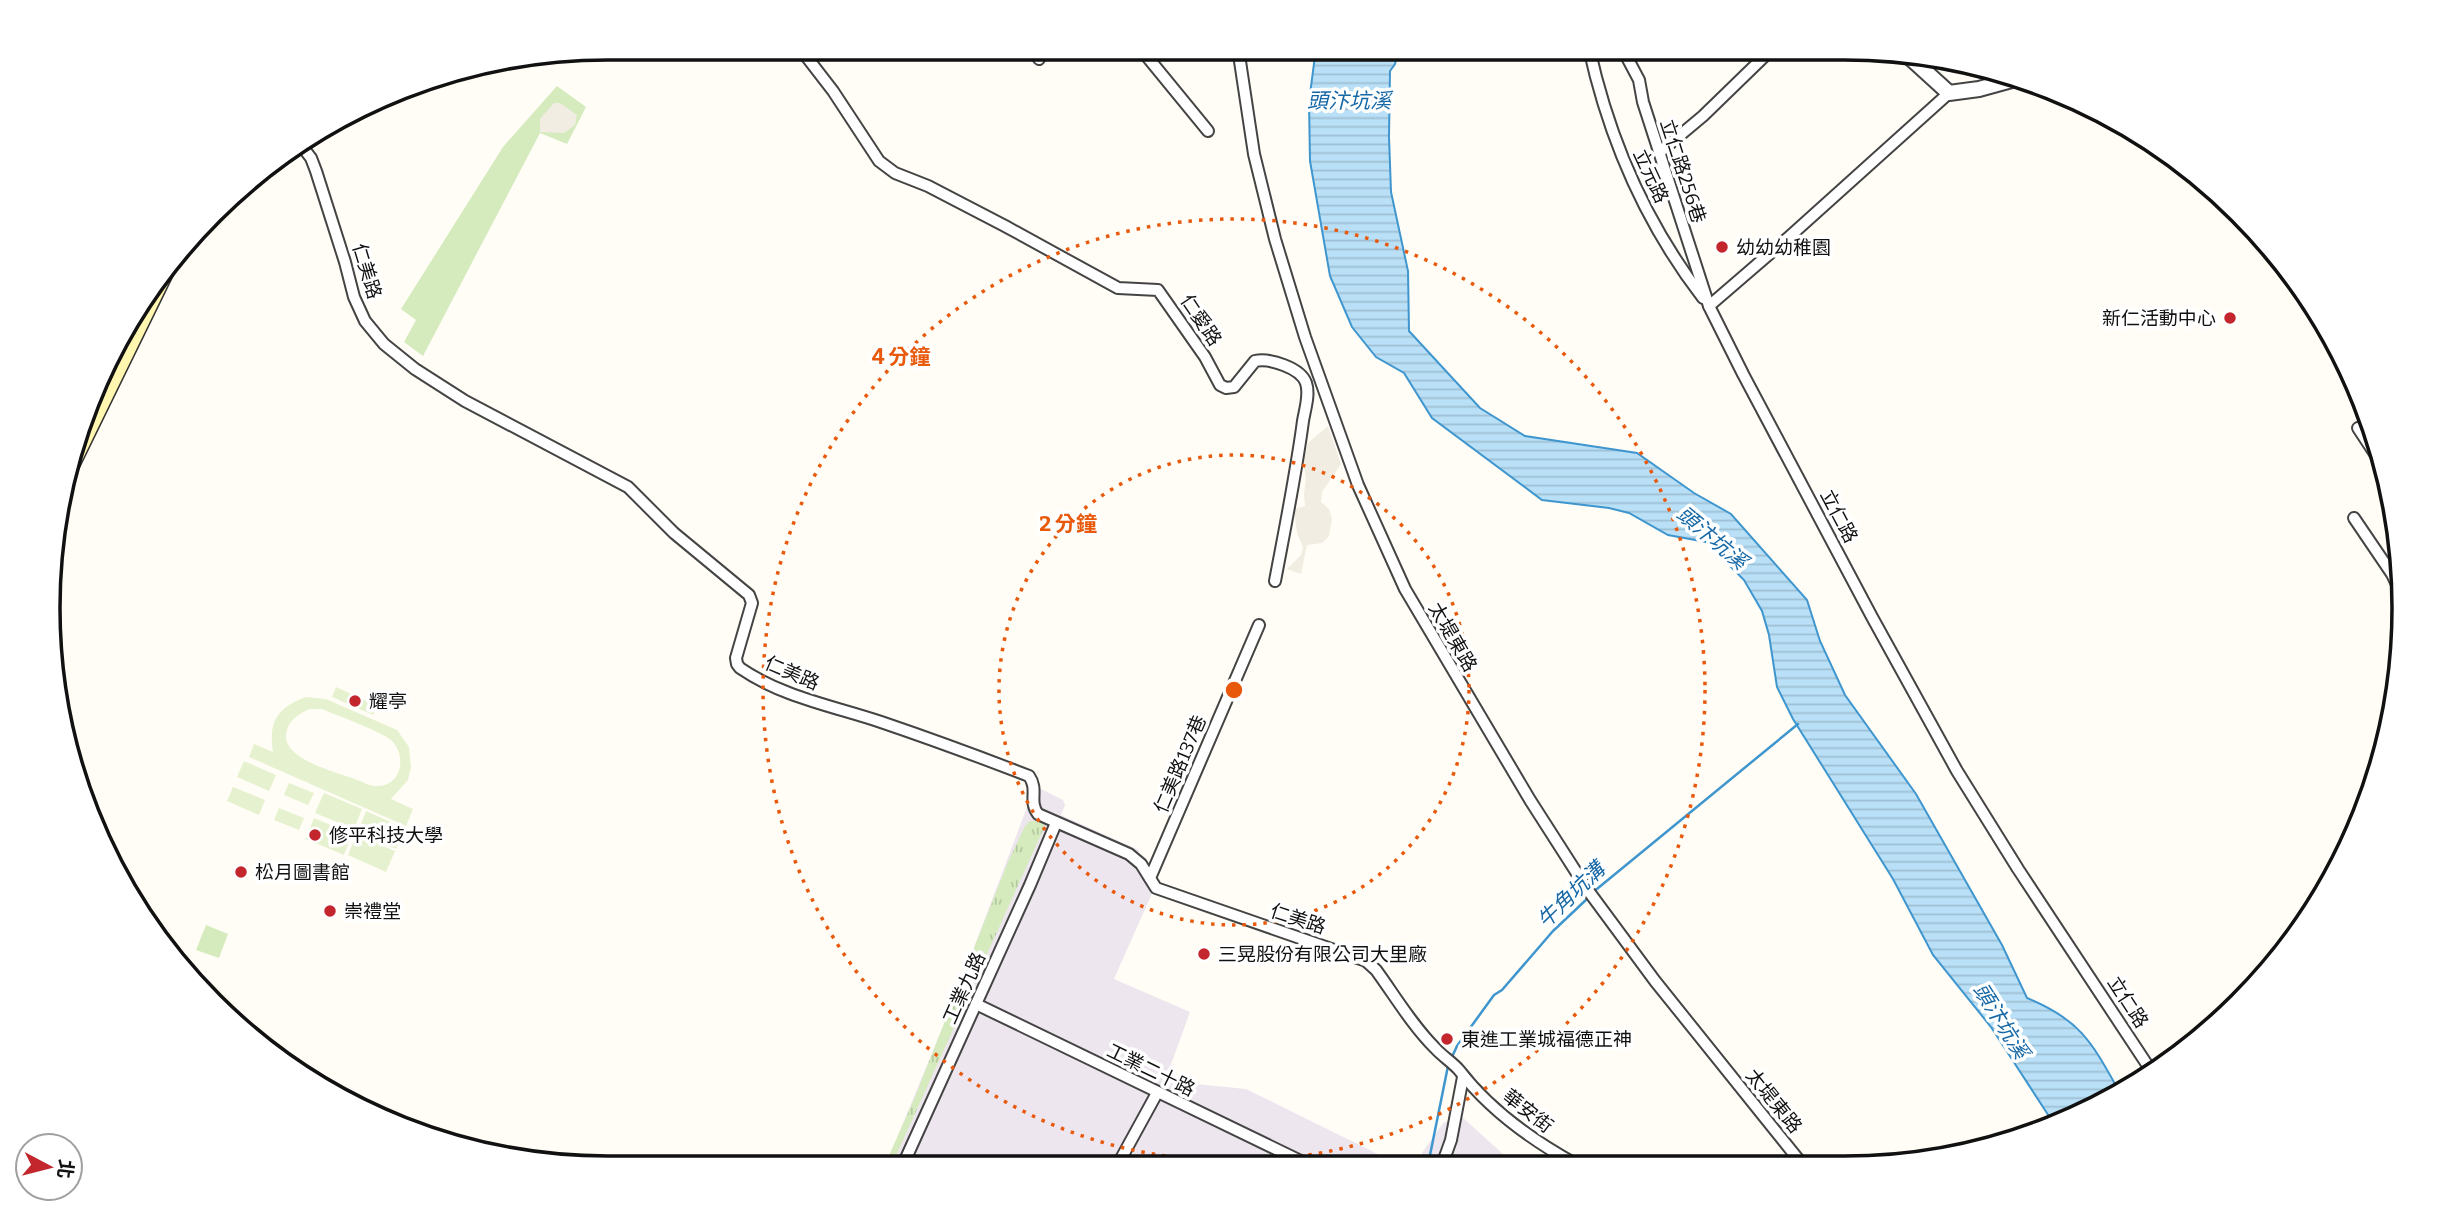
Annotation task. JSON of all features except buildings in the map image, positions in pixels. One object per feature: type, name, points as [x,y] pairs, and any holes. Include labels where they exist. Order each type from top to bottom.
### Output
[{"type":"main road","points":[[92,423],[144,317]]},
{"type":"street","name":"仁愛路","points":[[809,60],[879,160],[895,173],[1005,226],[1118,288],[1158,290],[1205,357],[1220,385],[1226,388],[1234,387],[1255,361],[1262,359],[1299,372],[1306,380],[1308,389],[1275,581]]},
{"type":"street","points":[[1150,60],[1208,131]]},
{"type":"street","name":"太堤東路","points":[[1240,60],[1254,154],[1275,239],[1305,337],[1362,494],[1405,589],[1530,800],[1587,889],[1655,981],[1796,1156]]},
{"type":"street","name":"立元路","points":[[1592,60],[1608,121],[1634,185],[1675,260],[1709,306]]},
{"type":"street","name":"立仁路256巷","points":[[1628,60],[1639,80],[1643,102],[1677,212],[1709,306]]},
{"type":"street","points":[[1660,152],[1703,116],[1761,60]]},
{"type":"street","points":[[1917,64],[1949,93]]},
{"type":"street","points":[[1709,306],[1949,93],[2001,83]]},
{"type":"street","name":"仁美路","points":[[305,151],[316,171],[345,262],[349,285],[373,331],[384,344],[415,369],[466,401],[628,486],[674,533],[749,595],[752,603],[736,658],[740,668],[771,685],[813,702],[907,731],[1028,776],[1035,785],[1035,811],[1056,823],[1129,854],[1137,860],[1156,888],[1366,961],[1376,970],[1434,1048],[1461,1073]]},
{"type":"street","name":"立仁路","points":[[1709,306],[1829,537],[1957,771],[2147,1065]]},
{"type":"street","points":[[2358,428],[2365,439]]},
{"type":"street","points":[[2354,518],[2391,573]]},
{"type":"street","name":"仁美路137巷","points":[[1150,878],[1259,625]]},
{"type":"street","name":"工業九路","points":[[907,1156],[1056,823]]},
{"type":"street","name":"工業二十路","points":[[976,1004],[1290,1156]]},
{"type":"street","points":[[1446,1156],[1451,1140],[1461,1073]]},
{"type":"street","name":"華安街","points":[[1461,1073],[1476,1092],[1529,1135],[1563,1156]]},
{"type":"street","points":[[1122,1156],[1157,1093]]},
{"type":"shaded area","points":[[554,103],[560,103],[577,115],[575,125],[564,133],[540,132],[540,119]]},
{"type":"shaded area","points":[[1328,426],[1341,464],[1322,492],[1321,502],[1329,509],[1332,519],[1329,536],[1322,543],[1307,545],[1301,574],[1287,569],[1301,555],[1303,547],[1297,533],[1294,509],[1305,506],[1306,478],[1303,463],[1308,443]]},
{"type":"shaded area","points":[[1035,786],[1063,800],[1065,805],[1061,815],[1139,850],[1139,856],[1158,880],[1114,979],[1190,1012],[1165,1081],[1246,1089],[1382,1156],[890,1156],[957,992]]},
{"type":"shaded area","points":[[1461,1116],[1504,1156],[1421,1156],[1443,1123]]},
{"type":"green space","points":[[557,86],[586,107],[567,144],[540,133],[423,356],[404,342],[416,320],[401,309],[503,147]]},
{"type":"green space","name":"耀亭","points":[[336,687],[377,706],[373,715],[332,697]]},
{"type":"green space","points":[[306,697],[326,699],[397,730],[409,747],[411,767],[408,780],[391,799],[413,809],[406,826],[249,757],[254,744],[273,752],[272,732],[277,717],[296,701]],"holes":[[[310,709],[322,709],[391,740],[399,754],[396,777],[384,785],[370,785],[322,768],[299,756],[286,740],[287,730],[299,715]]]},
{"type":"green space","points":[[244,761],[276,775],[269,791],[237,777]]},
{"type":"green space","points":[[289,783],[314,793],[308,805],[284,795]]},
{"type":"green space","points":[[233,787],[265,800],[259,815],[227,801]]},
{"type":"green space","points":[[324,793],[362,809],[354,829],[315,813]]},
{"type":"green space","points":[[279,808],[304,818],[299,830],[274,820]]},
{"type":"green space","points":[[366,811],[404,828],[396,849],[358,832]]},
{"type":"green space","points":[[314,818],[352,834],[344,855],[306,839]]},
{"type":"green space","points":[[1030,821],[1035,821],[1044,824],[1044,828],[896,1156],[889,1156],[1008,862]]},
{"type":"green space","points":[[356,835],[395,851],[386,872],[348,855]]},
{"type":"green space","points":[[206,925],[228,934],[219,958],[196,950]]},
{"type":"water","name":"頭汴坑溪","points":[[1314,60],[1396,60],[1390,71],[1391,192],[1408,271],[1409,331],[1480,408],[1525,436],[1637,453],[1694,493],[1731,514],[1807,600],[1820,641],[1845,695],[1916,794],[2002,945],[2027,998],[2073,1024],[2092,1046],[2115,1084],[2049,1117],[1991,1027],[1933,955],[1893,879],[1793,719],[1777,687],[1769,635],[1762,611],[1744,580],[1706,542],[1668,535],[1629,513],[1542,500],[1432,418],[1404,373],[1376,357],[1352,327],[1330,276],[1310,161],[1309,102]]},
{"type":"waterway","name":"牛角坑溝","points":[[1592,893],[1798,724]]},
{"type":"waterway","name":"牛角坑溝","points":[[1452,1057],[1494,995],[1502,990],[1553,931],[1588,898]]},
{"type":"waterway","name":"牛角坑溝","points":[[1430,1156],[1448,1066]]},
{"type":"place","name":"幼幼幼稚園","points":[[1722,247]]},
{"type":"place","name":"新仁活動中心","points":[[2230,318]]},
{"type":"place","name":"耀亭","points":[[355,701]]},
{"type":"place","name":"修平科技大學","points":[[315,835]]},
{"type":"place","name":"松月圖書館","points":[[241,872]]},
{"type":"place","name":"崇禮堂","points":[[330,911]]},
{"type":"place","name":"三晃股份有限公司大里廠","points":[[1204,954]]},
{"type":"place","name":"東進工業城福德正神","points":[[1447,1039]]}]
